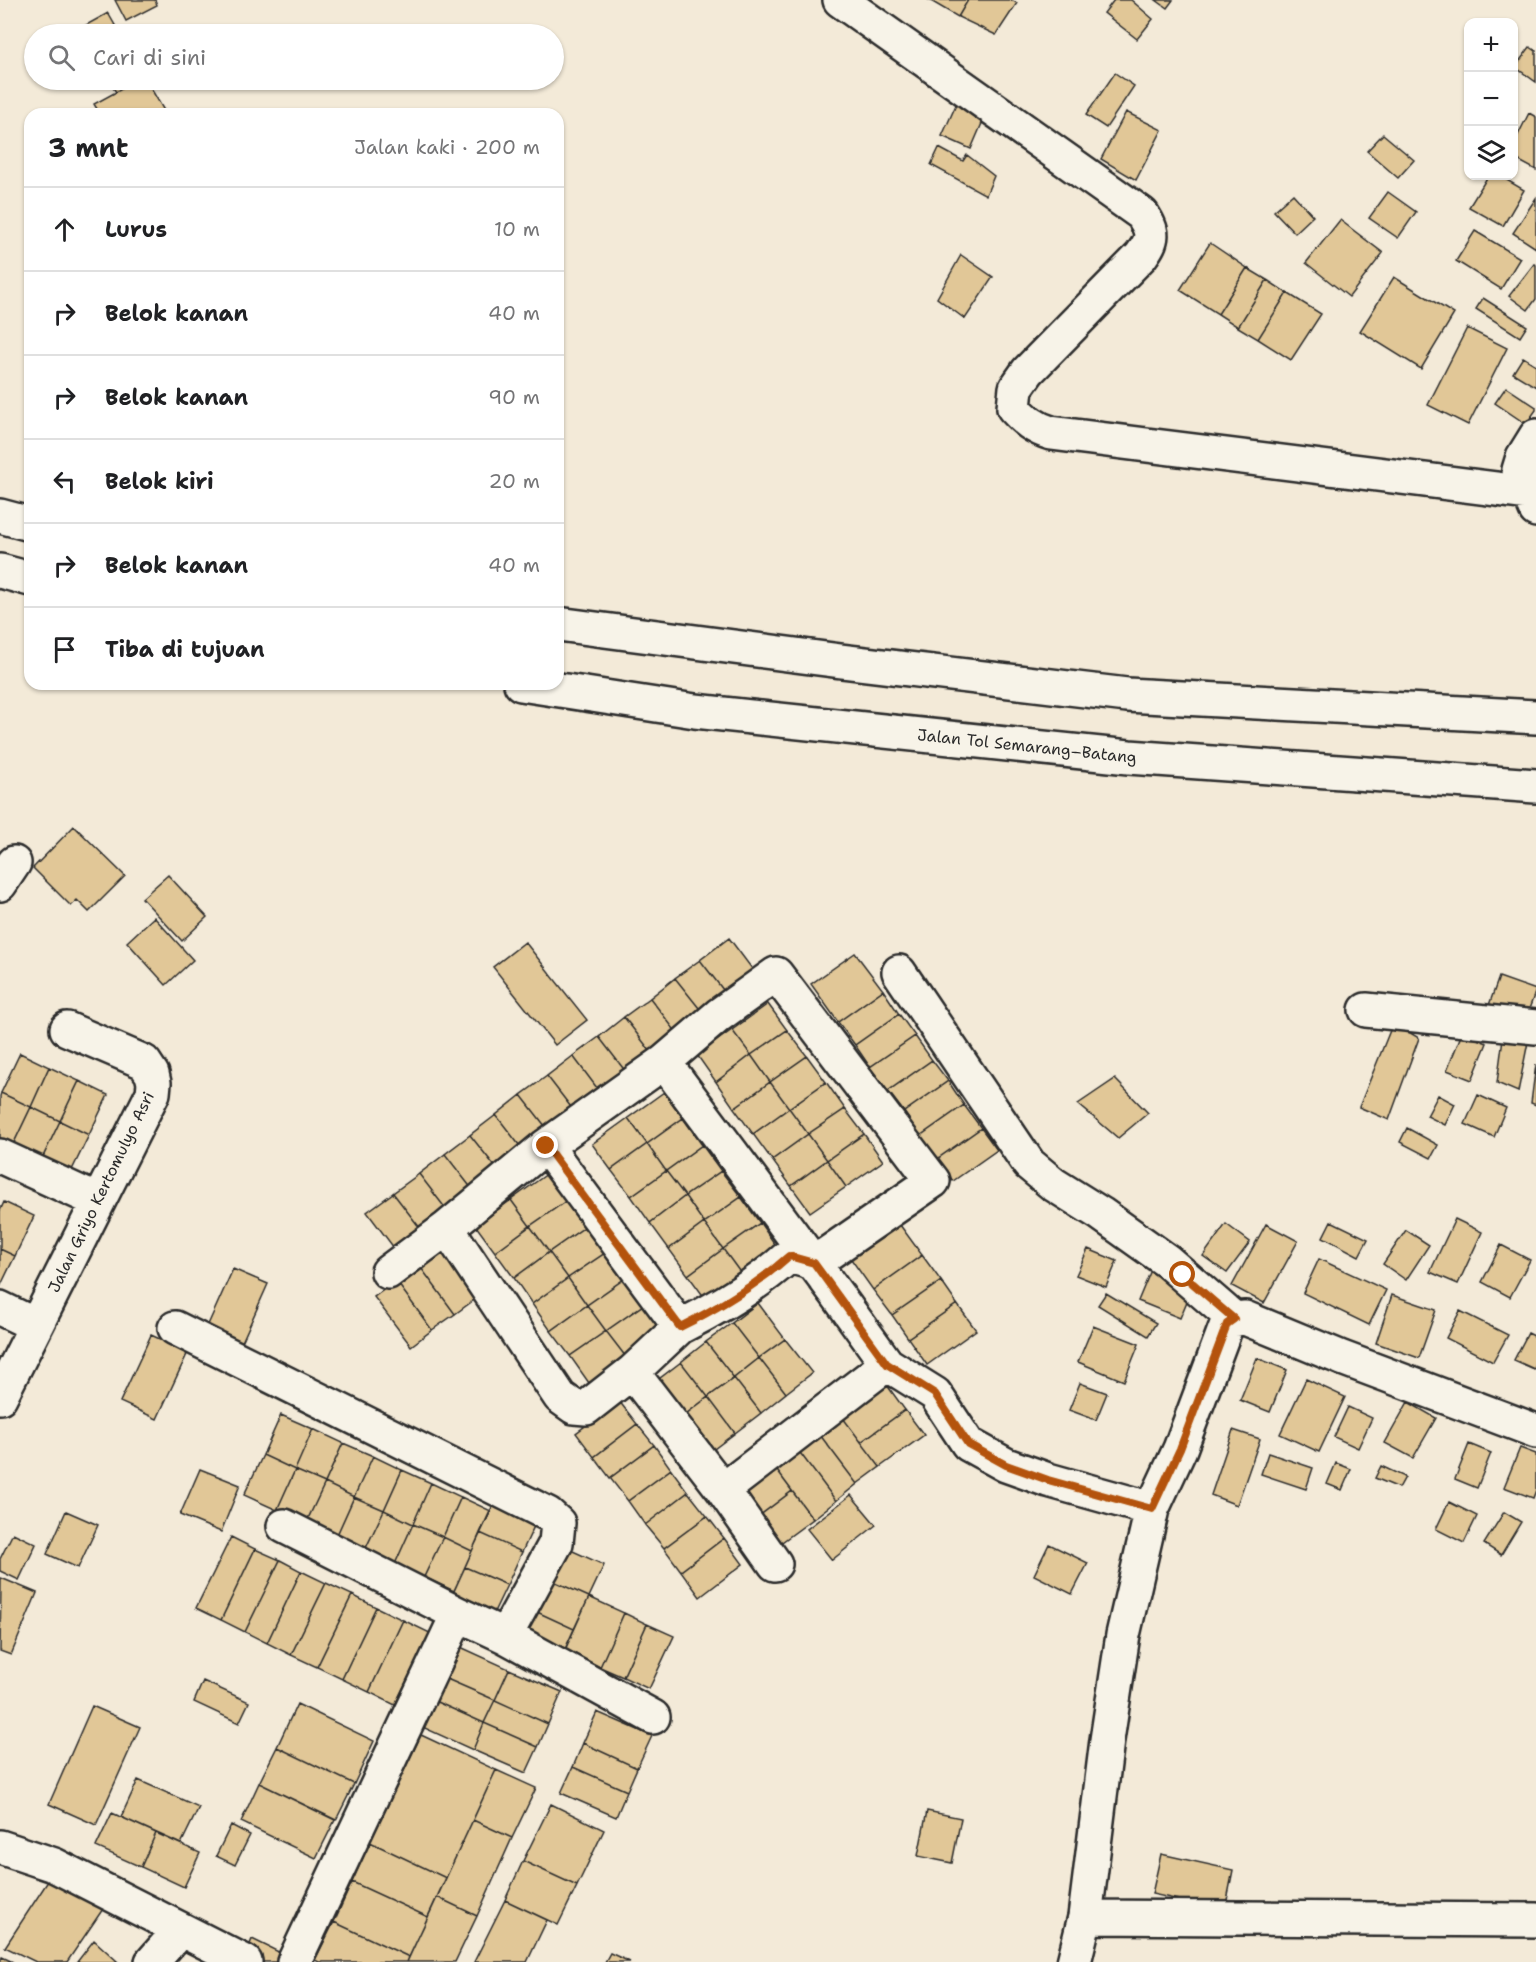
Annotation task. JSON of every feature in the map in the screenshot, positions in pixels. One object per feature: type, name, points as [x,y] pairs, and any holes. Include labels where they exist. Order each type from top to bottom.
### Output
[{"type":"main road","points":[[840,0],[1142,214],[1152,229],[1150,243],[1141,256],[1028,371],[1016,388],[1014,408],[1028,422],[1040,430],[1051,433],[1533,499]]},
{"type":"main road","points":[[1533,499],[1519,470],[1523,457],[1536,436]]},
{"type":"main road","points":[[0,516],[24,522]]},
{"type":"main road","points":[[0,571],[24,577]]},
{"type":"main road","points":[[564,625],[841,662],[1127,695],[1536,717]]},
{"type":"main road","name":"Jalan Tol Semarang–Batang","points":[[560,690],[695,711],[1130,757],[1536,786]]},
{"type":"main road","points":[[899,972],[1029,1164],[1053,1184],[1101,1214],[1167,1261],[1234,1319]]},
{"type":"main road","points":[[388,1272],[447,1228],[546,1146],[664,1062],[719,1015],[776,974],[933,1181],[814,1263]]},
{"type":"main road","points":[[1366,1010],[1536,1027]]},
{"type":"main road","name":"Jalan Griyo Kertomulyo Asri","points":[[0,1397],[153,1093],[152,1074],[144,1062],[67,1029]]},
{"type":"main road","points":[[664,1062],[887,1364],[935,1394],[968,1444],[1006,1465],[1048,1480],[1152,1509]]},
{"type":"main road","points":[[546,1146],[680,1327]]},
{"type":"main road","points":[[0,1156],[98,1201]]},
{"type":"main road","points":[[447,1228],[560,1397],[574,1407],[586,1408],[632,1372],[680,1327],[717,1308],[766,1277],[789,1256],[814,1263]]},
{"type":"main road","points":[[0,1308],[35,1325]]},
{"type":"main road","points":[[1074,1962],[1085,1917],[1107,1740],[1123,1635],[1152,1509],[1180,1449],[1227,1324],[1234,1319],[1245,1318],[1342,1358],[1536,1431]]},
{"type":"main road","points":[[175,1328],[548,1514],[558,1523],[556,1543],[505,1636]]},
{"type":"main road","points":[[723,1490],[887,1364]]},
{"type":"main road","points":[[632,1372],[723,1490],[775,1564]]},
{"type":"main road","points":[[284,1526],[505,1636],[653,1717]]},
{"type":"main road","points":[[294,1962],[458,1614]]},
{"type":"main road","points":[[0,1847],[54,1865],[245,1962]]},
{"type":"main road","points":[[1085,1917],[1536,1920]]},
{"type":"main road","points":[[152,1962],[180,1929]]},
{"type":"building","points":[[115,0],[155,0],[157,5],[126,21]]},
{"type":"building","points":[[929,0],[968,0],[958,17]]},
{"type":"building","points":[[968,0],[1011,0],[1017,3],[996,35],[958,17]]},
{"type":"building","points":[[1114,0],[1131,0],[1153,19],[1137,39],[1104,13]]},
{"type":"building","points":[[1156,0],[1173,0],[1167,8]]},
{"type":"building","points":[[108,13],[114,24],[88,24]]},
{"type":"building","points":[[1530,47],[1536,51],[1536,82],[1518,69],[1518,63]]},
{"type":"building","points":[[1115,73],[1134,86],[1106,128],[1086,115]]},
{"type":"building","points":[[120,90],[152,90],[162,108],[96,108],[94,104]]},
{"type":"building","points":[[960,96],[986,114],[971,149],[942,136]]},
{"type":"building","points":[[1126,112],[1162,130],[1136,180],[1101,159]]},
{"type":"building","points":[[1529,113],[1536,117],[1536,170],[1518,160],[1518,135]]},
{"type":"building","points":[[1383,134],[1414,160],[1398,178],[1367,151]]},
{"type":"building","points":[[939,148],[963,161],[967,155],[994,176],[986,195],[931,165]]},
{"type":"building","points":[[1486,180],[1507,180],[1524,190],[1503,226],[1469,207]]},
{"type":"building","points":[[1388,192],[1416,212],[1398,238],[1369,218]]},
{"type":"building","points":[[1293,194],[1313,216],[1295,233],[1274,211]]},
{"type":"building","points":[[1536,198],[1536,248],[1513,233]]},
{"type":"building","points":[[1340,220],[1383,253],[1349,297],[1306,263]]},
{"type":"building","points":[[1475,231],[1520,258],[1501,289],[1456,261]]},
{"type":"building","points":[[1210,243],[1247,268],[1218,314],[1180,290]]},
{"type":"building","points":[[961,255],[993,277],[965,319],[937,298]]},
{"type":"building","points":[[1534,264],[1536,265],[1536,299],[1528,310],[1509,296]]},
{"type":"building","points":[[1247,268],[1267,280],[1238,327],[1218,314]]},
{"type":"building","points":[[1394,277],[1454,314],[1421,369],[1360,331]]},
{"type":"building","points":[[1267,280],[1287,293],[1258,339],[1238,327]]},
{"type":"building","points":[[1287,293],[1321,314],[1291,360],[1258,339]]},
{"type":"building","points":[[1483,298],[1527,326],[1520,337],[1476,309]]},
{"type":"building","points":[[1467,328],[1507,348],[1468,425],[1428,405]]},
{"type":"building","points":[[1523,357],[1536,365],[1536,387],[1513,373]]},
{"type":"building","points":[[1506,387],[1536,407],[1526,424],[1495,403]]},
{"type":"building","points":[[74,826],[125,876],[89,912],[77,900],[71,906],[33,868]]},
{"type":"building","points":[[168,875],[207,917],[182,941],[142,898]]},
{"type":"building","points":[[154,917],[193,960],[166,985],[127,942]]},
{"type":"building","points":[[729,938],[756,974],[727,995],[700,960]]},
{"type":"building","points":[[525,942],[587,1020],[555,1045],[493,967]]},
{"type":"building","points":[[855,953],[883,990],[838,1022],[811,984]]},
{"type":"building","points":[[700,960],[727,995],[703,1013],[675,978]]},
{"type":"building","points":[[1499,977],[1536,990],[1525,1020],[1488,1008]]},
{"type":"building","points":[[675,978],[703,1013],[677,1033],[650,998]]},
{"type":"building","points":[[883,990],[899,1014],[855,1045],[838,1022]]},
{"type":"building","points":[[650,998],[677,1033],[651,1052],[624,1017]]},
{"type":"building","points":[[768,1004],[787,1030],[751,1055],[732,1030]]},
{"type":"building","points":[[899,1014],[915,1036],[870,1067],[855,1045]]},
{"type":"building","points":[[624,1017],[651,1052],[626,1072],[599,1037]]},
{"type":"building","points":[[1393,1023],[1419,1038],[1389,1120],[1359,1107]]},
{"type":"building","points":[[732,1030],[751,1055],[716,1082],[697,1055]]},
{"type":"building","points":[[787,1030],[807,1056],[770,1082],[751,1055]]},
{"type":"building","points":[[1530,1032],[1518,1092],[1497,1083],[1503,1038]]},
{"type":"building","points":[[1462,1033],[1487,1043],[1472,1080],[1447,1070]]},
{"type":"building","points":[[915,1036],[932,1060],[888,1091],[870,1067]]},
{"type":"building","points":[[599,1037],[626,1072],[600,1092],[573,1056]]},
{"type":"building","points":[[20,1053],[49,1067],[31,1107],[1,1093]]},
{"type":"building","points":[[751,1055],[770,1082],[734,1108],[716,1082]]},
{"type":"building","points":[[573,1056],[600,1092],[574,1111],[547,1076]]},
{"type":"building","points":[[807,1056],[826,1082],[789,1108],[770,1082]]},
{"type":"building","points":[[932,1060],[948,1081],[904,1112],[888,1091]]},
{"type":"building","points":[[1536,1064],[1536,1105],[1531,1103]]},
{"type":"building","points":[[49,1067],[79,1081],[60,1121],[31,1107]]},
{"type":"building","points":[[547,1076],[574,1111],[549,1131],[521,1095]]},
{"type":"building","points":[[1115,1079],[1148,1113],[1118,1138],[1078,1104]]},
{"type":"building","points":[[79,1081],[108,1095],[89,1135],[60,1121]]},
{"type":"building","points":[[948,1081],[964,1105],[920,1136],[904,1112]]},
{"type":"building","points":[[770,1082],[789,1108],[753,1134],[734,1108]]},
{"type":"building","points":[[826,1082],[845,1109],[808,1134],[789,1108]]},
{"type":"building","points":[[664,1092],[683,1118],[647,1144],[628,1118]]},
{"type":"building","points":[[1,1093],[31,1107],[12,1147],[0,1141]]},
{"type":"building","points":[[521,1095],[549,1131],[523,1150],[496,1115]]},
{"type":"building","points":[[1438,1095],[1455,1104],[1445,1125],[1427,1116]]},
{"type":"building","points":[[1478,1095],[1506,1108],[1494,1137],[1465,1124]]},
{"type":"building","points":[[964,1105],[981,1128],[937,1159],[920,1136]]},
{"type":"building","points":[[31,1107],[60,1121],[41,1161],[12,1147]]},
{"type":"building","points":[[789,1108],[808,1134],[772,1160],[753,1134]]},
{"type":"building","points":[[845,1109],[864,1134],[827,1160],[808,1134]]},
{"type":"building","points":[[496,1115],[523,1150],[497,1169],[470,1135]]},
{"type":"building","points":[[628,1118],[647,1144],[611,1170],[592,1144]]},
{"type":"building","points":[[683,1118],[702,1145],[666,1171],[647,1144]]},
{"type":"building","points":[[60,1121],[89,1135],[70,1174],[41,1161]]},
{"type":"building","points":[[981,1128],[997,1150],[953,1181],[937,1159]]},
{"type":"building","points":[[1407,1128],[1438,1145],[1431,1158],[1400,1142]]},
{"type":"building","points":[[808,1134],[827,1160],[791,1186],[772,1160]]},
{"type":"building","points":[[864,1134],[883,1161],[846,1187],[827,1160]]},
{"type":"building","points":[[470,1135],[497,1169],[472,1189],[445,1154]]},
{"type":"building","points":[[647,1144],[666,1171],[631,1196],[611,1170]]},
{"type":"building","points":[[702,1145],[721,1171],[685,1196],[666,1171]]},
{"type":"building","points":[[445,1154],[472,1189],[446,1209],[419,1174]]},
{"type":"building","points":[[827,1160],[846,1187],[810,1212],[791,1186]]},
{"type":"building","points":[[666,1171],[685,1196],[650,1223],[631,1196]]},
{"type":"building","points":[[721,1171],[741,1197],[704,1223],[685,1196]]},
{"type":"building","points":[[419,1174],[446,1209],[420,1228],[393,1193]]},
{"type":"building","points":[[547,1174],[566,1201],[530,1226],[511,1200]]},
{"type":"building","points":[[393,1193],[420,1228],[394,1248],[367,1212]]},
{"type":"building","points":[[685,1196],[704,1223],[669,1249],[650,1223]]},
{"type":"building","points":[[741,1197],[760,1223],[723,1249],[704,1223]]},
{"type":"building","points":[[511,1200],[530,1226],[495,1252],[476,1226]]},
{"type":"building","points":[[566,1201],[586,1226],[549,1252],[530,1226]]},
{"type":"building","points":[[4,1202],[34,1216],[15,1256],[0,1249],[0,1211]]},
{"type":"building","points":[[1455,1219],[1482,1232],[1458,1284],[1430,1272]]},
{"type":"building","points":[[1331,1221],[1368,1239],[1359,1256],[1323,1237]]},
{"type":"building","points":[[704,1223],[723,1249],[688,1275],[669,1249]]},
{"type":"building","points":[[760,1223],[779,1250],[742,1275],[723,1249]]},
{"type":"building","points":[[1226,1224],[1250,1242],[1227,1273],[1203,1256]]},
{"type":"building","points":[[1266,1224],[1298,1241],[1264,1303],[1232,1286]]},
{"type":"building","points":[[900,1225],[922,1255],[873,1290],[851,1259]]},
{"type":"building","points":[[530,1226],[549,1252],[514,1278],[495,1252]]},
{"type":"building","points":[[586,1226],[605,1253],[568,1278],[549,1252]]},
{"type":"building","points":[[1406,1230],[1429,1245],[1406,1280],[1383,1264]]},
{"type":"building","points":[[1501,1245],[1530,1260],[1510,1297],[1482,1282]]},
{"type":"building","points":[[441,1248],[478,1297],[455,1314],[419,1265]]},
{"type":"building","points":[[0,1249],[15,1256],[0,1287]]},
{"type":"building","points":[[723,1249],[742,1275],[707,1301],[688,1275]]},
{"type":"building","points":[[1088,1249],[1117,1261],[1106,1287],[1076,1275]]},
{"type":"building","points":[[549,1252],[568,1278],[532,1304],[514,1278]]},
{"type":"building","points":[[605,1253],[624,1279],[587,1305],[568,1278]]},
{"type":"building","points":[[922,1255],[941,1281],[892,1315],[873,1290]]},
{"type":"building","points":[[1319,1259],[1386,1290],[1369,1325],[1303,1293]]},
{"type":"building","points":[[419,1265],[455,1314],[432,1330],[396,1281]]},
{"type":"building","points":[[233,1269],[268,1284],[242,1342],[207,1327]]},
{"type":"building","points":[[1151,1270],[1193,1287],[1180,1318],[1138,1301]]},
{"type":"building","points":[[568,1278],[587,1305],[551,1331],[532,1304]]},
{"type":"building","points":[[624,1279],[643,1305],[606,1331],[587,1305]]},
{"type":"building","points":[[396,1281],[432,1330],[411,1346],[374,1297]]},
{"type":"building","points":[[941,1281],[957,1304],[908,1338],[892,1315]]},
{"type":"building","points":[[1106,1293],[1156,1323],[1148,1336],[1098,1305]]},
{"type":"building","points":[[1392,1295],[1436,1310],[1419,1358],[1376,1343]]},
{"type":"building","points":[[758,1303],[785,1339],[759,1358],[732,1323]]},
{"type":"building","points":[[957,1304],[976,1330],[927,1365],[908,1338]]},
{"type":"building","points":[[587,1305],[606,1331],[570,1356],[551,1331]]},
{"type":"building","points":[[643,1305],[662,1331],[626,1357],[606,1331]]},
{"type":"building","points":[[1460,1311],[1508,1335],[1493,1362],[1446,1338]]},
{"type":"building","points":[[732,1323],[759,1358],[734,1378],[706,1342]]},
{"type":"building","points":[[1093,1326],[1139,1344],[1124,1381],[1078,1362]]},
{"type":"building","points":[[606,1331],[626,1357],[589,1383],[570,1356]]},
{"type":"building","points":[[1528,1333],[1536,1337],[1534,1369],[1514,1360]]},
{"type":"building","points":[[151,1335],[188,1352],[157,1419],[120,1402]]},
{"type":"building","points":[[785,1339],[812,1373],[786,1393],[759,1358]]},
{"type":"building","points":[[706,1342],[734,1378],[708,1397],[681,1362]]},
{"type":"building","points":[[759,1358],[786,1393],[761,1413],[734,1378]]},
{"type":"building","points":[[1257,1358],[1287,1370],[1270,1412],[1240,1400]]},
{"type":"building","points":[[681,1362],[708,1397],[682,1417],[655,1382]]},
{"type":"building","points":[[734,1378],[761,1413],[735,1433],[708,1397]]},
{"type":"building","points":[[1306,1379],[1345,1397],[1319,1452],[1280,1434]]},
{"type":"building","points":[[884,1381],[905,1410],[861,1442],[840,1414]]},
{"type":"building","points":[[1080,1383],[1107,1393],[1096,1420],[1069,1410]]},
{"type":"building","points":[[708,1397],[735,1433],[710,1452],[682,1417]]},
{"type":"building","points":[[619,1401],[637,1424],[594,1457],[576,1433]]},
{"type":"building","points":[[1408,1402],[1436,1418],[1413,1458],[1385,1443]]},
{"type":"building","points":[[1348,1407],[1372,1418],[1358,1448],[1334,1437]]},
{"type":"building","points":[[905,1410],[924,1435],[880,1467],[861,1442]]},
{"type":"building","points":[[840,1414],[880,1467],[857,1484],[817,1431]]},
{"type":"building","points":[[281,1415],[313,1429],[295,1470],[263,1455]]},
{"type":"building","points":[[637,1424],[654,1445],[610,1478],[594,1457]]},
{"type":"building","points":[[313,1429],[343,1443],[325,1483],[295,1470]]},
{"type":"building","points":[[1233,1430],[1260,1439],[1237,1505],[1211,1495]]},
{"type":"building","points":[[817,1431],[857,1484],[836,1501],[795,1446]]},
{"type":"building","points":[[343,1443],[373,1456],[354,1497],[325,1483]]},
{"type":"building","points":[[1469,1444],[1491,1453],[1477,1488],[1455,1479]]},
{"type":"building","points":[[654,1445],[671,1469],[628,1501],[610,1478]]},
{"type":"building","points":[[795,1446],[836,1501],[813,1519],[772,1464]]},
{"type":"building","points":[[1520,1448],[1536,1454],[1536,1490],[1533,1498],[1504,1487]]},
{"type":"building","points":[[1268,1453],[1313,1468],[1306,1489],[1261,1474]]},
{"type":"building","points":[[263,1455],[295,1470],[277,1510],[244,1495]]},
{"type":"building","points":[[373,1456],[402,1470],[384,1510],[354,1497]]},
{"type":"building","points":[[1336,1463],[1351,1469],[1342,1490],[1327,1484]]},
{"type":"building","points":[[772,1464],[792,1491],[751,1522],[731,1494]]},
{"type":"building","points":[[1381,1466],[1405,1477],[1399,1488],[1375,1478]]},
{"type":"building","points":[[200,1469],[240,1485],[221,1532],[180,1515]]},
{"type":"building","points":[[671,1469],[688,1492],[645,1525],[628,1501]]},
{"type":"building","points":[[295,1470],[325,1483],[306,1523],[277,1510]]},
{"type":"building","points":[[402,1470],[431,1483],[413,1524],[384,1510]]},
{"type":"building","points":[[325,1483],[354,1497],[336,1537],[306,1523]]},
{"type":"building","points":[[431,1483],[461,1497],[443,1537],[413,1524]]},
{"type":"building","points":[[792,1491],[813,1519],[771,1550],[751,1522]]},
{"type":"building","points":[[688,1492],[707,1516],[664,1548],[645,1525]]},
{"type":"building","points":[[851,1495],[876,1525],[832,1560],[807,1529]]},
{"type":"building","points":[[354,1497],[384,1510],[365,1550],[336,1537]]},
{"type":"building","points":[[461,1497],[491,1511],[472,1551],[443,1537]]},
{"type":"building","points":[[1449,1502],[1477,1516],[1464,1543],[1436,1529]]},
{"type":"building","points":[[493,1505],[535,1524],[522,1552],[480,1533]]},
{"type":"building","points":[[384,1510],[413,1524],[395,1564],[365,1550]]},
{"type":"building","points":[[66,1511],[98,1525],[78,1568],[47,1554]]},
{"type":"building","points":[[1504,1512],[1521,1522],[1501,1555],[1484,1544]]},
{"type":"building","points":[[707,1516],[724,1538],[681,1571],[664,1548]]},
{"type":"building","points":[[413,1524],[443,1537],[424,1577],[395,1564]]},
{"type":"building","points":[[13,1533],[36,1544],[19,1580],[0,1571],[0,1559]]},
{"type":"building","points":[[480,1533],[522,1552],[507,1585],[465,1567]]},
{"type":"building","points":[[231,1537],[255,1549],[221,1620],[196,1608]]},
{"type":"building","points":[[443,1537],[472,1551],[454,1591],[424,1577]]},
{"type":"building","points":[[724,1538],[743,1564],[700,1597],[681,1571]]},
{"type":"building","points":[[1049,1544],[1088,1563],[1072,1594],[1034,1575]]},
{"type":"building","points":[[564,1547],[604,1565],[589,1597],[549,1579]]},
{"type":"building","points":[[255,1549],[280,1560],[245,1632],[221,1620]]},
{"type":"building","points":[[280,1560],[301,1571],[267,1643],[245,1632]]},
{"type":"building","points":[[465,1567],[507,1585],[493,1614],[452,1595]]},
{"type":"building","points":[[301,1571],[326,1583],[291,1655],[267,1643]]},
{"type":"building","points":[[1,1578],[37,1593],[11,1655],[0,1651]]},
{"type":"building","points":[[549,1579],[589,1597],[574,1629],[535,1611]]},
{"type":"building","points":[[326,1583],[352,1595],[317,1667],[291,1655]]},
{"type":"building","points":[[352,1595],[376,1607],[342,1679],[317,1667]]},
{"type":"building","points":[[589,1597],[624,1613],[600,1667],[565,1650]]},
{"type":"building","points":[[376,1607],[403,1620],[369,1692],[342,1679]]},
{"type":"building","points":[[535,1611],[574,1629],[561,1658],[522,1640]]},
{"type":"building","points":[[624,1613],[647,1624],[623,1677],[600,1667]]},
{"type":"building","points":[[403,1620],[430,1633],[395,1705],[369,1692]]},
{"type":"building","points":[[647,1624],[674,1636],[649,1689],[623,1677]]},
{"type":"building","points":[[454,1644],[509,1669],[495,1700],[440,1676]]},
{"type":"building","points":[[509,1669],[562,1692],[548,1724],[495,1700]]},
{"type":"building","points":[[440,1676],[495,1700],[484,1723],[430,1699]]},
{"type":"building","points":[[203,1681],[249,1702],[239,1723],[194,1702]]},
{"type":"building","points":[[430,1699],[484,1723],[473,1750],[418,1725]]},
{"type":"building","points":[[495,1700],[548,1724],[538,1747],[484,1723]]},
{"type":"building","points":[[297,1704],[374,1741],[354,1784],[277,1747]]},
{"type":"building","points":[[92,1706],[140,1727],[96,1825],[49,1804]]},
{"type":"building","points":[[597,1712],[652,1736],[637,1768],[583,1743]]},
{"type":"building","points":[[484,1723],[538,1747],[526,1773],[473,1750]]},
{"type":"building","points":[[421,1735],[496,1770],[446,1878],[370,1842]]},
{"type":"building","points":[[583,1743],[637,1768],[627,1791],[573,1767]]},
{"type":"building","points":[[277,1747],[354,1784],[336,1820],[259,1783]]},
{"type":"building","points":[[573,1767],[627,1791],[616,1817],[561,1793]]},
{"type":"building","points":[[496,1770],[536,1788],[512,1838],[473,1820]]},
{"type":"building","points":[[138,1780],[199,1807],[181,1844],[121,1817]]},
{"type":"building","points":[[259,1783],[335,1820],[316,1858],[241,1822]]},
{"type":"building","points":[[551,1804],[604,1830],[577,1886],[523,1861]]},
{"type":"building","points":[[927,1811],[961,1818],[952,1863],[918,1856]]},
{"type":"building","points":[[112,1813],[156,1833],[141,1867],[96,1847]]},
{"type":"building","points":[[473,1820],[512,1838],[477,1916],[437,1897]]},
{"type":"building","points":[[231,1825],[250,1835],[235,1865],[216,1856]]},
{"type":"building","points":[[156,1833],[200,1853],[184,1887],[141,1867]]},
{"type":"building","points":[[370,1842],[446,1878],[428,1917],[352,1882]]},
{"type":"building","points":[[1161,1854],[1233,1870],[1225,1910],[1152,1894]]},
{"type":"building","points":[[523,1861],[577,1886],[558,1925],[505,1900]]},
{"type":"building","points":[[52,1875],[105,1906],[67,1962],[36,1962],[5,1947]]},
{"type":"building","points":[[352,1882],[428,1917],[409,1957],[334,1922]]},
{"type":"building","points":[[437,1897],[477,1916],[455,1962],[407,1962]]},
{"type":"building","points":[[505,1900],[547,1920],[527,1962],[474,1962]]},
{"type":"building","points":[[334,1922],[409,1957],[407,1962],[319,1962],[315,1960]]},
{"type":"building","points":[[252,1939],[289,1957],[286,1962],[217,1962],[249,1947]]},
{"type":"building","points":[[94,1940],[118,1962],[77,1962]]},
{"type":"building","points":[[610,1953],[630,1962],[605,1962]]},
{"type":"building","points":[[2,1957],[13,1962],[0,1962]]},
{"type":"route","points":[[546,1146],[680,1327],[717,1308],[766,1277],[789,1256],[814,1263],[887,1364],[935,1394],[968,1444],[1006,1465],[1048,1480],[1152,1509],[1180,1449],[1227,1324],[1234,1319],[1183,1275]]}]
